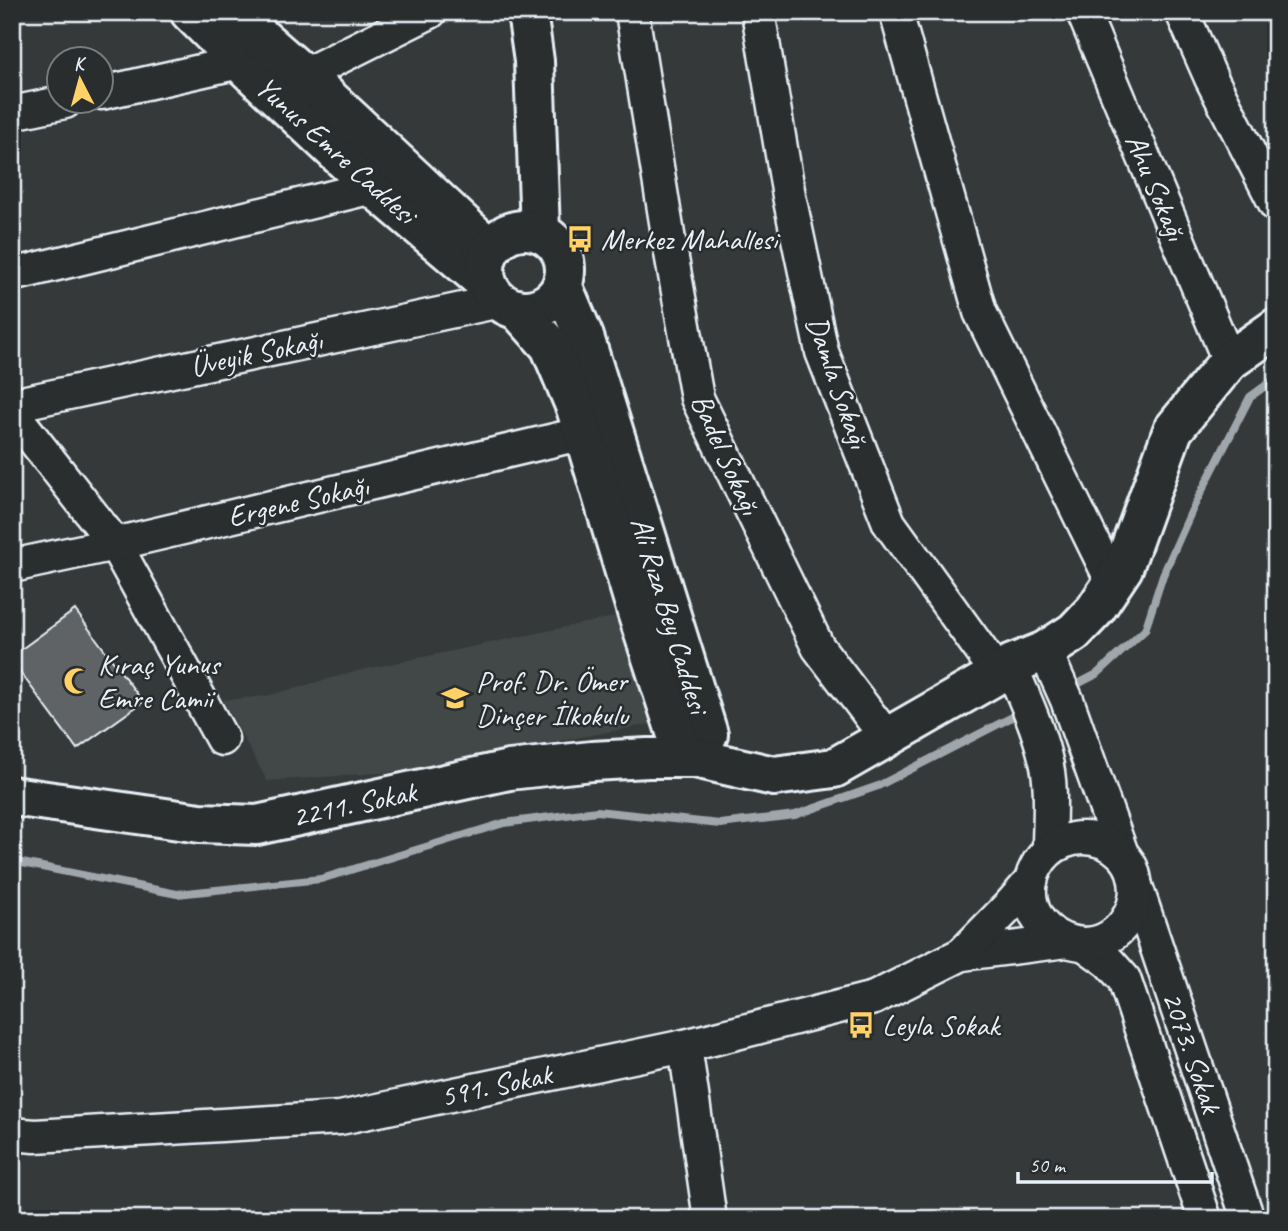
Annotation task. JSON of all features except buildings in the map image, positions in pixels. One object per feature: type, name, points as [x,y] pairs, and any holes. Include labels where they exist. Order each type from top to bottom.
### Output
[{"type":"street","name":"Yunus Emre Caddesi","points":[[190,12],[373,187],[498,286]]},
{"type":"street","name":"Yunus Emre Caddesi","points":[[232,12],[304,75],[498,286]]},
{"type":"street","points":[[304,75],[430,12]]},
{"type":"street","points":[[527,12],[534,61],[541,233]]},
{"type":"street","name":"Badel Sokağı","points":[[632,12],[697,398],[818,647],[887,738]]},
{"type":"street","name":"Damla Sokağı","points":[[758,12],[789,196],[822,352],[889,523],[1008,673]]},
{"type":"street","points":[[896,12],[980,312],[1112,583]]},
{"type":"street","name":"Ahu Sokağı","points":[[1083,12],[1229,361]]},
{"type":"street","points":[[1182,12],[1211,78],[1276,205]]},
{"type":"street","points":[[116,90],[240,62]]},
{"type":"street","points":[[12,113],[46,106]]},
{"type":"street","points":[[12,275],[373,187]]},
{"type":"street","points":[[518,230],[530,230],[549,237],[565,263],[562,285],[544,305],[530,309],[498,286],[498,240],[518,230]]},
{"type":"street","name":"Ali Rıza Bey Caddesi","points":[[498,286],[550,345],[576,408],[679,741],[695,758],[708,734],[584,337],[562,285]]},
{"type":"street","name":"Üveyik Sokağı","points":[[12,405],[498,286]]},
{"type":"street","name":"2211. Sokak","points":[[12,796],[200,823],[257,825],[509,770],[592,761],[695,758],[774,776],[834,768],[1008,673],[1048,656],[1074,632],[1095,610],[1123,568],[1173,430],[1229,361],[1276,328]]},
{"type":"street","points":[[12,412],[116,544],[222,739]]},
{"type":"street","name":"Ergene Sokağı","points":[[12,566],[116,544],[584,433]]},
{"type":"street","points":[[962,954],[1101,940],[1116,932],[1128,919],[1135,903],[1136,886],[1132,869],[1122,854],[1067,700],[1048,656]]},
{"type":"street","points":[[1008,673],[1034,720],[1046,759],[1050,797],[1049,850]]},
{"type":"street","points":[[1076,943],[1053,934],[1042,924],[1034,911],[1030,897],[1031,881],[1037,864],[1049,850],[1062,842],[1078,838],[1110,844],[1122,854]]},
{"type":"street","points":[[962,954],[1031,881]]},
{"type":"street","name":"2073. Sokak","points":[[1136,886],[1248,1219]]},
{"type":"street","name":"2073. Sokak","points":[[1076,943],[1109,962],[1124,979],[1205,1219]]},
{"type":"street","name":"591. Sokak","points":[[12,1134],[35,1136],[340,1118],[685,1046],[874,998],[962,954]]},
{"type":"street","points":[[685,1046],[710,1219]]},
{"type":"shaded area","name":"Prof. Dr. Ömer Dinçer İlkokulu","points":[[637,612],[672,720],[394,772],[267,781],[223,700],[266,696],[361,670]]},
{"type":"waterway","points":[[1068,689],[1097,674],[1145,630],[1163,575],[1192,510],[1250,397],[1276,378]]},
{"type":"waterway","points":[[12,861],[177,894],[321,879],[504,823],[597,811],[720,824],[795,815],[878,786],[1022,712]]},
{"type":"place","name":"Merkez Mahallesi","points":[[580,239]]},
{"type":"place","name":"Kıraç Yunus Emre Camii","points":[[77,681]]},
{"type":"place","name":"Prof. Dr. Ömer Dinçer İlkokulu","points":[[455,698]]},
{"type":"place","name":"Leyla Sokak","points":[[861,1025]]}]
